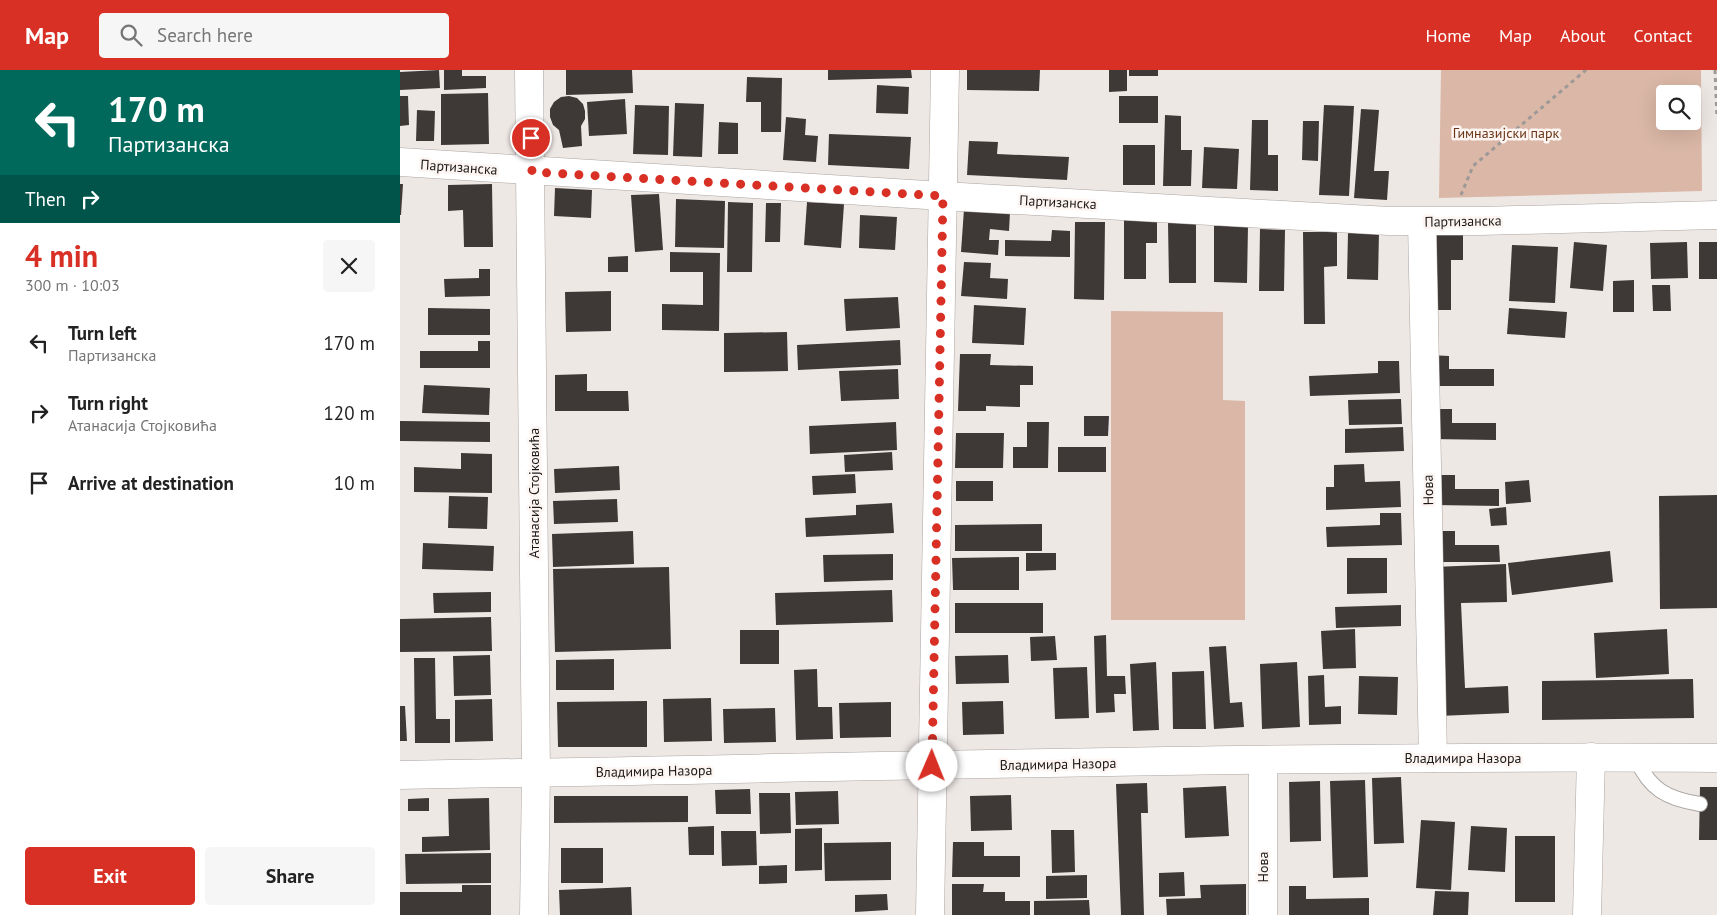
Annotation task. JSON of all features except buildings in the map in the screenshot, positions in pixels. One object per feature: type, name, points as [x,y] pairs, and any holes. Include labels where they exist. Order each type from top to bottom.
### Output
[{"type":"street","name":"Атанасија Стојковића","points":[[529,70],[532,172],[536,774],[534,915]]},
{"type":"street","points":[[930,915],[945,70]]},
{"type":"street","name":"Партизанска","points":[[400,162],[532,172],[1422,222],[1717,215]]},
{"type":"street","name":"Нова","points":[[1422,222],[1434,758]]},
{"type":"street","points":[[1587,915],[1591,757]]},
{"type":"street","name":"Владимира Назора","points":[[400,775],[1263,760],[1591,757],[1717,758]]},
{"type":"street","name":"Нова","points":[[1263,760],[1263,915]]},
{"type":"lane","points":[[1636,758],[1645,776],[1660,792],[1681,801],[1700,804]]},
{"type":"path","points":[[1450,221],[1473,166],[1586,70]]},
{"type":"path","points":[[1715,70],[1717,117]]},
{"type":"green space","name":"Гимназијски парк","points":[[1441,70],[1701,70],[1702,191],[1439,198]]},
{"type":"green space","points":[[1111,311],[1223,312],[1223,400],[1245,401],[1245,620],[1111,620]]},
{"type":"route","points":[[531,138],[532,172],[943,196],[932,766]]}]
